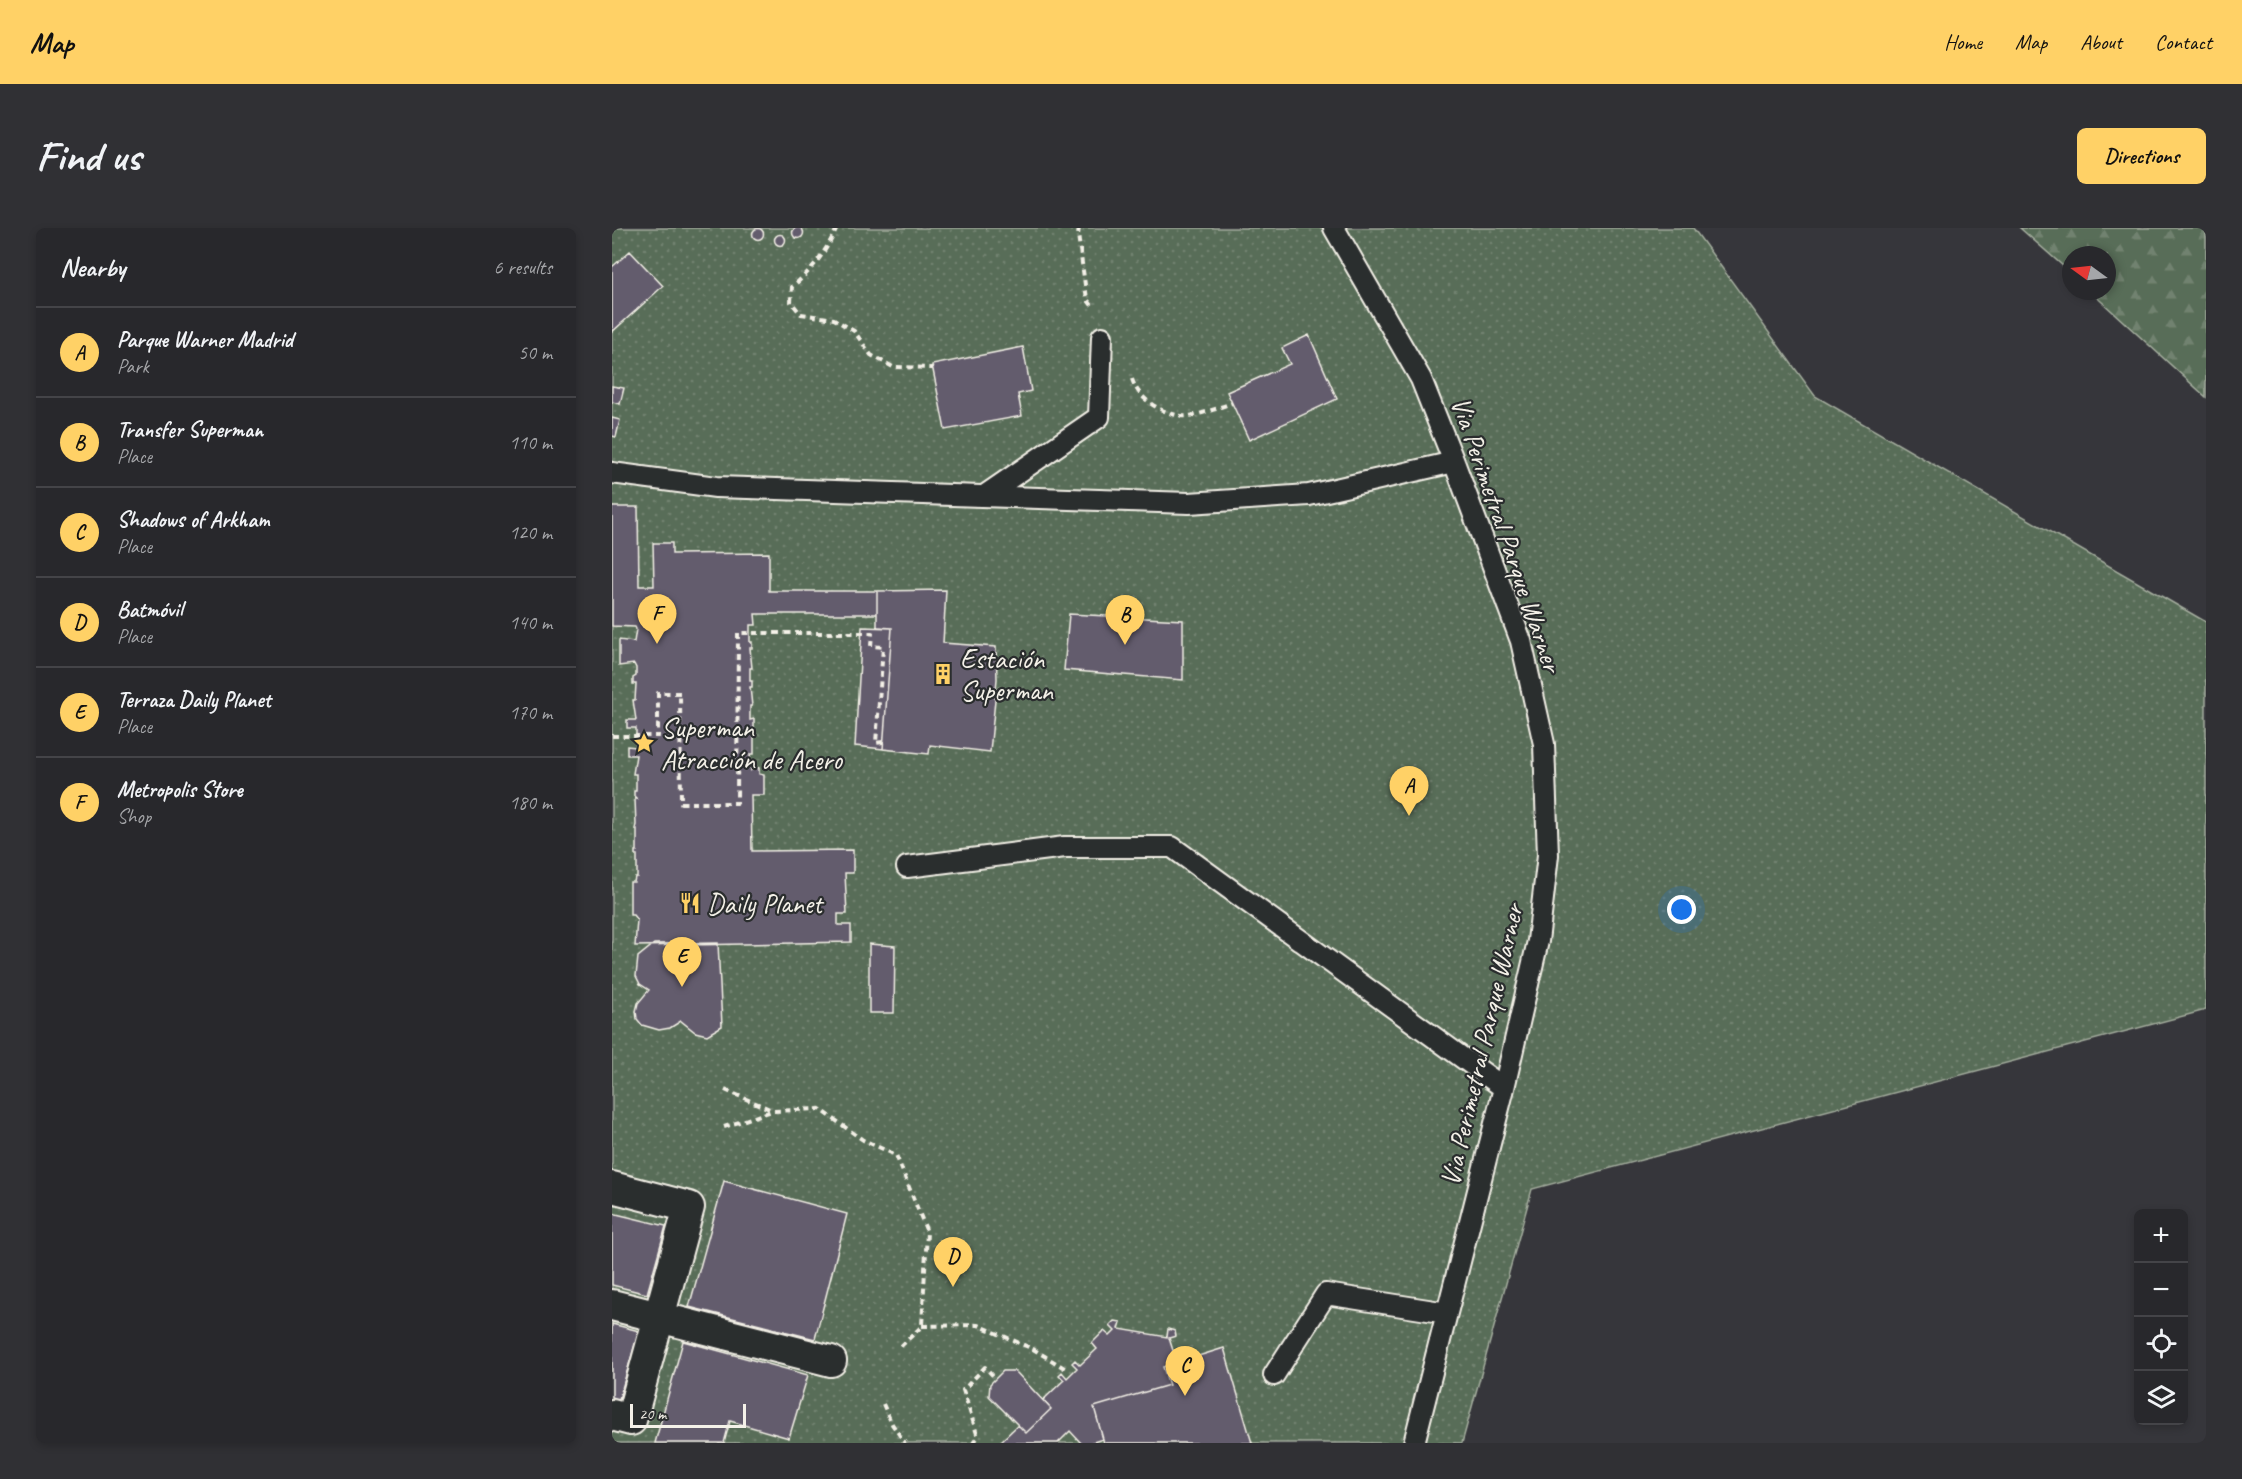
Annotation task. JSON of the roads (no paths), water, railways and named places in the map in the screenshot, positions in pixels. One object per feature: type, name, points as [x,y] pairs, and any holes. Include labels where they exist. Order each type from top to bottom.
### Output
[{"type":"street","points":[[612,1187],[689,1207],[658,1318],[624,1426]]},
{"type":"street","points":[[612,1305],[831,1361]]},
{"type":"lane","name":"Via Perimetral Parque Warner","points":[[1334,228],[1421,379],[1455,462],[1521,641],[1544,744],[1548,855],[1538,941],[1504,1088],[1414,1443]]},
{"type":"lane","points":[[984,496],[1099,417],[1102,337]]},
{"type":"lane","points":[[612,473],[716,487],[1189,503],[1309,495],[1455,462]]},
{"type":"lane","points":[[907,867],[1065,847],[1172,847],[1504,1088]]},
{"type":"lane","points":[[1274,1375],[1326,1293],[1447,1313]]},
{"type":"place","name":"Metropolis Store","points":[[657,644]]},
{"type":"place","name":"Transfer Superman","points":[[1125,645]]},
{"type":"place","name":"Estación Superman","points":[[943,674]]},
{"type":"place","name":"Superman Atracción de Acero","points":[[644,743]]},
{"type":"place","name":"Parque Warner Madrid","points":[[1409,816]]},
{"type":"place","name":"Daily Planet","points":[[690,903]]},
{"type":"place","name":"Terraza Daily Planet","points":[[682,987]]},
{"type":"place","name":"Batmóvil","points":[[953,1287]]},
{"type":"place","name":"Shadows of Arkham","points":[[1185,1396]]}]
